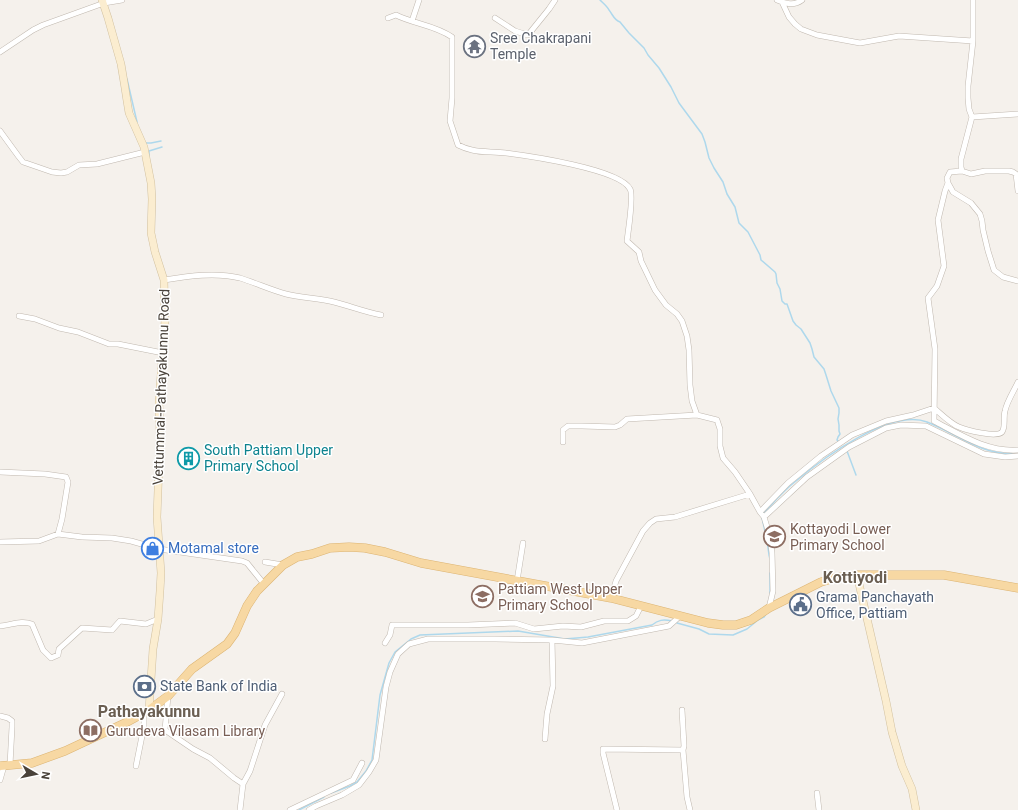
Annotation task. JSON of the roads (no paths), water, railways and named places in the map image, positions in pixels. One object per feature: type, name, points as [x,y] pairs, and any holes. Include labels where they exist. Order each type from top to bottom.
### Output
[{"type":"main road","name":"Vettummal-Pathayakunnu Road","points":[[103,2],[121,64],[126,101],[144,147],[151,183],[151,233],[155,252],[164,280],[165,320],[159,401],[160,438],[157,517],[160,591],[147,711]]},
{"type":"main road","points":[[5,766],[32,763],[65,751],[147,711],[168,696],[192,669],[227,644],[236,633],[247,606],[257,591],[284,566],[297,557],[330,548],[365,548],[385,552],[421,563],[495,576],[517,582],[612,598],[680,616],[723,625],[736,625],[751,620],[769,608],[821,582],[835,578],[857,575],[944,575],[1018,588]]},
{"type":"main road","points":[[857,575],[885,694],[892,732],[902,766],[912,789],[916,810]]},
{"type":"street","points":[[0,52],[43,25],[70,16],[103,2],[122,0]]},
{"type":"street","points":[[412,21],[420,0]]},
{"type":"street","points":[[495,18],[515,31],[528,35],[555,0]]},
{"type":"street","points":[[780,1],[789,5],[802,0]]},
{"type":"street","points":[[962,171],[962,159],[972,117],[969,109],[968,86],[973,40],[973,0]]},
{"type":"street","points":[[780,1],[789,17],[795,24],[801,29],[817,35],[860,43],[899,36],[973,40]]},
{"type":"street","points":[[388,18],[396,15],[445,32],[452,37],[452,98],[450,121],[458,145],[473,151],[504,152],[588,168],[626,183],[631,190],[627,241],[639,252],[641,261],[655,290],[666,305],[677,314],[682,321],[687,336],[689,350],[692,401],[697,415]]},
{"type":"street","points":[[972,117],[1018,114]]},
{"type":"street","points":[[0,131],[23,162],[52,172],[67,172],[79,165],[97,164],[145,152]]},
{"type":"street","points":[[1018,191],[1016,174],[1013,172],[985,171],[971,174],[962,171],[950,172],[947,178],[948,183],[938,220],[944,266],[936,286],[928,298],[935,349],[934,421],[970,441],[1007,450],[1018,450]]},
{"type":"street","points":[[948,183],[954,192],[972,203],[980,214],[988,251],[994,270],[1003,277],[1018,281]]},
{"type":"street","points":[[164,280],[210,275],[233,277],[286,294],[333,301],[368,313],[382,315]]},
{"type":"street","points":[[19,316],[78,332],[109,344],[118,344],[163,353]]},
{"type":"street","points":[[934,408],[958,427],[970,431],[999,434],[1002,432],[1005,411],[1018,382]]},
{"type":"street","points":[[760,512],[788,483],[821,456],[852,435],[886,421],[913,415],[934,408]]},
{"type":"street","points":[[564,442],[563,430],[568,426],[615,427],[627,419],[697,415],[717,420],[720,429],[720,446],[723,458],[735,472],[764,517],[770,537],[773,590],[769,608]]},
{"type":"street","points":[[764,517],[807,477],[849,448],[886,428],[901,425],[926,426],[984,454],[1005,457],[1018,456]]},
{"type":"street","points":[[0,472],[45,474],[66,477],[68,482],[58,534]]},
{"type":"street","points":[[612,598],[616,581],[643,531],[650,523],[656,519],[675,517],[750,494]]},
{"type":"street","points":[[0,542],[39,541],[58,534],[131,541],[159,549],[242,561],[246,563],[264,584]]},
{"type":"street","points":[[517,582],[523,543]]},
{"type":"street","points":[[265,562],[284,566]]},
{"type":"street","points":[[384,643],[390,635],[392,625],[468,625],[515,623],[534,629],[563,626],[581,627],[604,621],[628,621],[636,616],[642,606]]},
{"type":"street","points":[[309,810],[342,795],[359,785],[369,772],[376,760],[386,688],[390,672],[398,654],[409,644],[428,639],[552,640],[582,643],[669,626],[680,616]]},
{"type":"street","points":[[0,626],[21,622],[32,624],[43,650],[51,658],[58,655],[59,649],[82,628],[112,630],[120,621],[146,624],[158,619]]},
{"type":"street","points":[[545,740],[547,714],[553,686],[552,640]]},
{"type":"street","points":[[240,810],[243,784],[250,771],[266,726],[282,694]]},
{"type":"street","points":[[168,696],[165,730],[192,749],[210,758],[243,784]]},
{"type":"street","points":[[682,710],[683,750],[687,797],[690,810]]},
{"type":"street","points":[[136,766],[147,711]]},
{"type":"street","points":[[0,716],[8,718],[12,721],[5,766],[0,780]]},
{"type":"street","points":[[616,810],[603,750],[683,750]]},
{"type":"street","points":[[290,810],[353,780],[362,763]]},
{"type":"street","points":[[817,793],[818,810]]},
{"type":"waterway","points":[[600,0],[615,19],[620,22],[644,48],[659,68],[679,103],[702,134],[709,158],[735,207],[739,223],[748,232],[761,260],[775,272],[782,301],[787,304],[793,321],[801,329],[810,343],[814,357],[824,369],[831,391],[839,408],[838,419],[840,434],[837,440],[839,442]]},
{"type":"waterway","points":[[127,79],[137,122]]},
{"type":"waterway","points":[[145,143],[161,141]]},
{"type":"waterway","points":[[149,157],[149,151],[162,147]]},
{"type":"waterway","points":[[764,513],[787,488],[823,460],[858,438],[877,428],[895,422],[912,420],[927,422],[971,444],[993,452],[1018,453]]},
{"type":"waterway","points":[[847,451],[856,475]]},
{"type":"waterway","points":[[762,518],[770,559]]},
{"type":"waterway","points":[[770,573],[770,593]]},
{"type":"waterway","points":[[677,623],[699,629],[709,634],[733,635],[747,629],[766,614]]},
{"type":"waterway","points":[[331,793],[357,782],[366,771],[372,760],[380,695],[389,663],[395,652],[411,639],[420,635],[518,631],[565,639],[588,637],[652,625],[661,620],[672,621]]},
{"type":"waterway","points":[[299,810],[324,797]]},
{"type":"place","name":"Sree Chakrapani Temple","points":[[474,46]]},
{"type":"place","name":"South Pattiam Upper Primary School","points":[[189,458]]},
{"type":"place","name":"Kottayodi Lower Primary School","points":[[775,537]]},
{"type":"place","name":"Motamal store","points":[[153,548]]},
{"type":"place","name":"Pattiam West Upper Primary School","points":[[483,597]]},
{"type":"place","name":"Grama Panchayath Office, Pattiam","points":[[801,605]]},
{"type":"place","name":"State Bank of India","points":[[145,686]]},
{"type":"place","name":"Gurudeva Vilasam Library","points":[[91,731]]},
{"type":"district","name":"Kottiyodi","points":[[855,577]]},
{"type":"district","name":"Pathayakunnu","points":[[149,711]]}]
